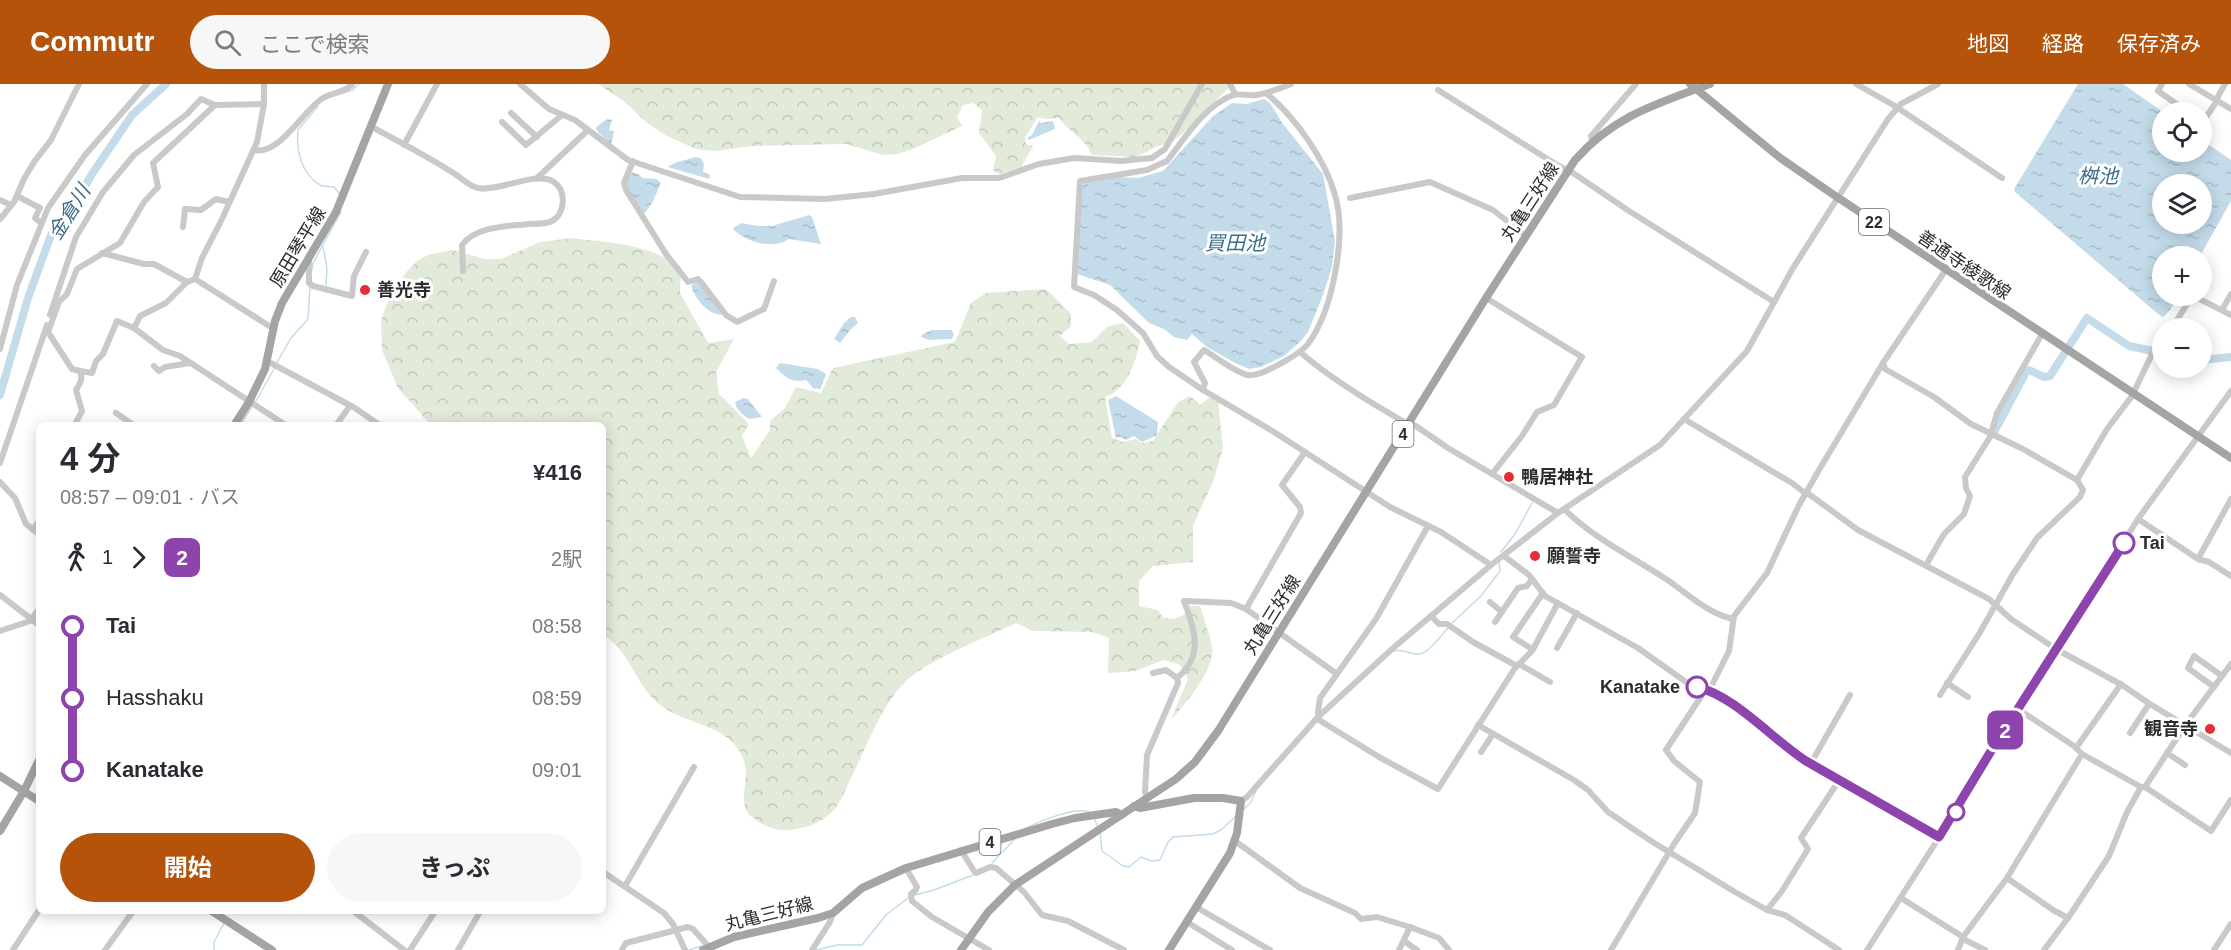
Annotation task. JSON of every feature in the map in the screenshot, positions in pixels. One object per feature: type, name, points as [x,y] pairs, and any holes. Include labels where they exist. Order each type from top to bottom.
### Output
[{"type":"main road","name":"丸亀三好線","points":[[708,949],[734,937],[818,918],[833,912],[862,888],[906,868],[1075,818],[1116,812],[1121,815],[1185,772],[1206,749],[1568,170],[1592,141],[1622,119],[1693,87],[1710,84]]},
{"type":"main road","name":"原田琴平線","points":[[237,422],[252,404],[273,364],[274,329],[282,303],[336,212],[372,127],[385,85]]},
{"type":"main road","name":"善通寺綾歌線","points":[[1693,87],[1779,157],[2067,351],[2231,458]]},
{"type":"main road","points":[[0,831],[36,766]]},
{"type":"main road","points":[[0,776],[36,799]]},
{"type":"main road","points":[[1134,806],[1140,808],[1194,798],[1223,798],[1240,801],[1235,841],[1220,871],[1171,948]]},
{"type":"main road","points":[[961,950],[988,912],[1015,885],[1121,815]]},
{"type":"main road","points":[[216,914],[272,950]]},
{"type":"street","points":[[0,219],[17,196],[24,178],[51,140],[79,84]]},
{"type":"street","points":[[0,349],[17,285],[48,208],[70,174],[147,84]]},
{"type":"street","points":[[195,279],[202,258],[254,150],[264,104],[264,84]]},
{"type":"street","points":[[254,150],[262,151],[269,148],[294,128],[322,98],[348,89],[352,84]]},
{"type":"street","points":[[404,145],[437,84]]},
{"type":"street","points":[[520,84],[549,109],[575,120],[616,152],[633,161],[740,197],[825,199],[874,194],[962,178],[999,178],[1039,164],[1074,158],[1121,161],[1145,159],[1158,155],[1165,149],[1202,84]]},
{"type":"street","points":[[1230,84],[1235,94]]},
{"type":"street","points":[[1291,84],[1267,94],[1247,96],[1235,94],[1210,110],[1167,161],[1161,165],[1147,170],[1084,179],[1079,184],[1074,286],[1118,310],[1143,333],[1157,356],[1203,390],[1366,492],[1428,526],[1491,565]]},
{"type":"street","points":[[1592,141],[1591,136],[1636,84]]},
{"type":"street","points":[[1856,84],[1897,108],[2002,178]]},
{"type":"street","points":[[1240,801],[1247,797],[1319,719],[1392,649],[1491,565],[1558,513],[1653,452],[1747,351],[1792,268],[1897,108],[1938,84]]},
{"type":"street","points":[[2162,84],[2158,91],[2174,102]]},
{"type":"street","points":[[2189,84],[2231,109]]},
{"type":"street","points":[[2212,107],[2225,84]]},
{"type":"street","points":[[1438,90],[1774,302]]},
{"type":"street","points":[[1203,390],[1205,383],[1194,362],[1204,350],[1241,372],[1251,375],[1273,368],[1300,352],[1308,344],[1320,321],[1334,280],[1338,251],[1337,204],[1327,172],[1317,153],[1278,102],[1267,94]]},
{"type":"street","points":[[264,104],[215,105],[201,99],[187,114],[134,155],[111,182],[76,237],[48,332],[72,369],[92,373],[117,321],[134,328],[163,350],[190,363],[281,422]]},
{"type":"street","points":[[0,463],[57,302],[67,294],[77,269],[124,239],[144,202],[158,187],[153,163],[215,105]]},
{"type":"street","points":[[511,113],[537,137]]},
{"type":"street","points":[[502,122],[526,145],[562,115]]},
{"type":"street","points":[[372,127],[457,174],[472,186],[481,189],[546,178],[559,187],[563,206],[560,215],[547,223],[511,226],[475,233],[462,245],[463,271]]},
{"type":"street","points":[[536,179],[587,131]]},
{"type":"street","points":[[633,161],[624,183],[626,190],[666,254],[688,282],[698,279],[729,318],[737,322],[764,309],[774,281]]},
{"type":"street","points":[[1350,198],[1430,182],[1493,210],[1526,236]]},
{"type":"street","points":[[17,196],[40,208],[35,218],[41,223]]},
{"type":"street","points":[[183,227],[185,209],[201,210],[216,199],[229,202]]},
{"type":"street","points":[[0,200],[11,205]]},
{"type":"street","points":[[309,260],[311,285],[352,296],[354,276],[366,252]]},
{"type":"street","points":[[102,253],[144,264],[154,264],[187,282]]},
{"type":"street","points":[[1611,950],[1695,813],[1700,782],[1674,761],[1666,750],[1708,689],[1729,651],[1733,619],[1767,573],[1806,493],[1883,363],[1945,268]]},
{"type":"street","points":[[134,328],[140,316],[166,303],[187,282],[195,279]]},
{"type":"street","points":[[195,279],[274,329]]},
{"type":"street","points":[[2222,310],[2231,294]]},
{"type":"street","points":[[1486,298],[1582,357],[1554,405],[1537,412],[1522,436],[1491,474]]},
{"type":"street","points":[[2212,305],[2231,315]]},
{"type":"street","points":[[1926,565],[1944,534],[1964,514],[1970,496],[1966,488],[1965,477],[1991,435],[1997,413],[2042,334]]},
{"type":"street","points":[[1300,352],[1325,373],[1374,405],[1406,423],[1410,422],[1448,448],[1558,513]]},
{"type":"street","points":[[2077,480],[2107,429],[2133,394],[2152,354]]},
{"type":"street","points":[[154,366],[159,371],[171,365],[190,363]]},
{"type":"street","points":[[1883,363],[1885,369],[1934,397],[1971,424],[2023,449],[2077,480],[2083,490],[2080,497],[2037,538],[1940,695]]},
{"type":"street","points":[[273,364],[349,407],[355,408],[375,422]]},
{"type":"street","points":[[76,422],[82,411],[76,390],[81,383],[80,371]]},
{"type":"street","points":[[1867,950],[2138,519],[2231,391]]},
{"type":"street","points":[[338,422],[349,407]]},
{"type":"street","points":[[116,413],[129,422]]},
{"type":"street","points":[[1684,419],[1792,483],[1858,530],[1989,599],[2017,624],[2056,649],[2121,684],[2149,704],[2231,753]]},
{"type":"street","points":[[1246,609],[1301,513],[1300,507],[1282,485],[1305,452]]},
{"type":"street","points":[[0,482],[15,498],[26,524],[36,532]]},
{"type":"street","points":[[2198,559],[2231,499]]},
{"type":"street","points":[[1564,509],[1580,525],[1665,578],[1690,597],[1723,616],[1733,619]]},
{"type":"street","points":[[2138,519],[2198,559],[2209,562],[2231,576]]},
{"type":"street","points":[[1319,719],[1320,698],[1376,619],[1428,526]]},
{"type":"street","points":[[1504,556],[1532,579],[1543,593],[1558,603],[1638,648],[1686,682],[1708,689],[1756,722],[1789,749],[1939,837]]},
{"type":"street","points":[[1495,622],[1518,588],[1527,586],[1532,579]]},
{"type":"street","points":[[1532,649],[1513,637],[1543,593]]},
{"type":"street","points":[[0,595],[36,623]]},
{"type":"street","points":[[1147,797],[1145,792],[1147,755],[1177,686],[1177,678],[1190,665],[1195,649],[1190,617],[1184,601],[1231,603],[1246,609],[1337,674]]},
{"type":"street","points":[[1490,602],[1502,612]]},
{"type":"street","points":[[1319,719],[1379,757],[1438,789],[1518,665],[1532,649],[1558,603]]},
{"type":"street","points":[[0,631],[31,620],[36,613]]},
{"type":"street","points":[[1557,648],[1577,613]]},
{"type":"street","points":[[1431,616],[1439,624],[1447,624],[1473,642],[1550,682]]},
{"type":"street","points":[[2214,687],[2188,668],[2194,656],[2222,676]]},
{"type":"street","points":[[2044,950],[2109,856],[2127,812],[2143,787],[2231,664]]},
{"type":"street","points":[[1154,673],[1166,670],[1177,678]]},
{"type":"street","points":[[1947,683],[1968,697]]},
{"type":"street","points":[[2076,748],[2121,684]]},
{"type":"street","points":[[1811,763],[1850,695]]},
{"type":"street","points":[[2130,733],[2149,704]]},
{"type":"street","points":[[2018,709],[2082,754],[2143,787],[2211,831],[2231,800]]},
{"type":"street","points":[[1478,725],[1574,780],[1588,790],[1608,812],[1620,821],[1767,910],[1785,915],[1839,950]]},
{"type":"street","points":[[1481,752],[1493,734]]},
{"type":"street","points":[[2168,753],[2185,765]]},
{"type":"street","points":[[1958,950],[1963,938],[2007,878],[2082,754]]},
{"type":"street","points":[[625,886],[694,767]]},
{"type":"street","points":[[1767,910],[1808,849],[1801,838],[1838,782],[1837,778]]},
{"type":"street","points":[[1235,841],[1300,888],[1355,913],[1361,919],[1377,917],[1439,938],[1449,950]]},
{"type":"street","points":[[962,850],[976,873],[990,867],[996,868],[1032,901],[1042,915],[1068,921],[1124,950]]},
{"type":"street","points":[[906,868],[917,886],[911,894],[912,901],[969,940],[988,950]]},
{"type":"street","points":[[606,874],[664,913],[685,949]]},
{"type":"street","points":[[2007,878],[2068,918]]},
{"type":"street","points":[[1901,898],[1986,950]]},
{"type":"street","points":[[1196,907],[1270,950]]},
{"type":"street","points":[[813,949],[830,922],[833,912]]},
{"type":"street","points":[[13,950],[36,914]]},
{"type":"street","points":[[105,950],[131,914]]},
{"type":"street","points":[[357,914],[404,950]]},
{"type":"street","points":[[410,950],[433,914]]},
{"type":"street","points":[[458,950],[479,914]]},
{"type":"street","points":[[1187,922],[1232,950]]},
{"type":"street","points":[[2214,950],[2228,933],[2231,924]]},
{"type":"street","points":[[622,950],[626,943],[688,927],[708,949]]},
{"type":"street","points":[[1399,950],[1410,927]]},
{"type":"street","points":[[1404,941],[1417,950]]},
{"type":"street","points":[[1171,948],[1180,950]]},
{"type":"green space","points":[[598,84],[1233,84],[1197,122],[1172,142],[1136,157],[1092,155],[1086,144],[1059,118],[1038,117],[1025,137],[1026,144],[1033,146],[1021,167],[999,174],[993,170],[996,156],[979,133],[982,110],[973,103],[963,105],[957,117],[962,126],[898,154],[883,155],[846,144],[752,146],[715,151],[696,149],[665,135],[646,122],[625,102]]},
{"type":"green space","points":[[571,238],[628,245],[654,253],[681,267],[680,293],[708,343],[734,339],[716,372],[719,394],[749,424],[742,436],[751,458],[770,430],[770,421],[785,408],[796,387],[821,393],[833,368],[955,342],[971,303],[986,293],[1046,289],[1071,314],[1071,326],[1060,336],[1069,344],[1092,342],[1108,326],[1123,323],[1140,341],[1136,358],[1125,382],[1105,397],[1112,438],[1123,442],[1136,439],[1142,443],[1153,441],[1178,402],[1190,396],[1200,405],[1210,397],[1218,402],[1223,448],[1214,479],[1193,526],[1193,562],[1153,566],[1139,581],[1139,606],[1158,610],[1163,618],[1174,619],[1184,615],[1188,606],[1200,606],[1211,642],[1212,656],[1204,676],[1191,696],[1171,720],[1188,679],[1180,665],[1164,660],[1135,671],[1108,673],[1109,638],[1092,632],[1034,631],[1016,623],[926,666],[904,683],[881,716],[839,803],[819,822],[785,830],[762,824],[747,812],[744,803],[746,775],[744,760],[733,743],[715,730],[663,707],[646,690],[621,651],[606,637],[606,422],[428,422],[398,388],[382,350],[381,320],[391,293],[417,261],[428,255],[452,250],[485,259],[501,259],[540,242]]},
{"type":"water","name":"桝池","points":[[2078,84],[2123,84],[2152,104],[2152,162],[2212,162],[2212,147],[2231,160],[2231,201],[2206,246],[2152,246],[2152,306],[2172,306],[2163,317],[2014,189]]},
{"type":"water","name":"買田池","points":[[1264,99],[1270,103],[1283,124],[1323,174],[1335,241],[1332,267],[1308,332],[1284,356],[1261,367],[1249,369],[1207,347],[1192,334],[1187,340],[1174,337],[1164,329],[1149,323],[1110,285],[1077,274],[1081,188],[1086,181],[1116,177],[1138,178],[1163,171],[1213,116],[1232,103],[1247,104]]},
{"type":"water","points":[[607,119],[612,120],[609,130],[614,131],[611,146],[596,129]]},
{"type":"water","points":[[1039,121],[1041,123],[1053,121],[1055,129],[1029,140],[1027,138],[1032,135]]},
{"type":"water","points":[[695,157],[701,158],[704,164],[703,172],[710,175],[709,179],[668,167],[677,162]]},
{"type":"water","points":[[632,172],[642,178],[656,179],[661,183],[644,214],[625,185]]},
{"type":"water","points":[[809,215],[812,217],[821,244],[789,239],[776,244],[760,243],[745,238],[733,229],[741,223],[772,226]]},
{"type":"water","points":[[696,282],[701,284],[722,315],[707,309],[699,301],[691,286]]},
{"type":"water","points":[[851,317],[855,317],[858,323],[840,343],[834,339],[844,323]]},
{"type":"water","points":[[932,330],[951,330],[954,334],[952,339],[929,340],[921,337]]},
{"type":"water","points":[[780,363],[818,369],[826,374],[820,390],[814,389],[806,380],[796,381],[786,377],[776,368]]},
{"type":"water","points":[[1116,396],[1158,422],[1157,435],[1142,442],[1134,436],[1126,440],[1121,437],[1116,438],[1108,400]]},
{"type":"water","points":[[743,398],[748,399],[762,417],[749,419],[740,412],[735,402]]},
{"type":"waterway","name":"金倉川","points":[[0,395],[28,298],[51,235],[69,220],[92,174],[132,115],[166,84]]},
{"type":"waterway","points":[[353,89],[359,84]]},
{"type":"waterway","points":[[343,93],[353,90],[354,87]]},
{"type":"waterway","points":[[318,106],[298,130],[299,153],[308,175],[322,186],[334,187],[339,193]]},
{"type":"waterway","points":[[312,270],[313,263],[341,212]]},
{"type":"waterway","points":[[323,247],[327,268],[326,285]]},
{"type":"waterway","points":[[276,364],[291,338],[308,319],[310,287]]},
{"type":"waterway","points":[[1993,434],[2026,372],[2029,370],[2044,377],[2050,376],[2087,318],[2129,346],[2152,351]]},
{"type":"waterway","points":[[2212,359],[2231,357]]},
{"type":"waterway","points":[[256,401],[274,369]]},
{"type":"waterway","points":[[242,422],[253,405]]},
{"type":"waterway","points":[[1501,552],[1515,534],[1532,503]]},
{"type":"waterway","points":[[1451,624],[1481,596],[1500,571],[1499,561]]},
{"type":"waterway","points":[[1393,651],[1422,653],[1430,648],[1448,628]]},
{"type":"waterway","points":[[1244,809],[1251,802],[1256,791]]},
{"type":"waterway","points":[[1022,830],[1065,813],[1089,812]]},
{"type":"waterway","points":[[1100,831],[1102,851],[1123,866],[1129,867],[1141,857],[1152,861],[1160,860],[1168,842],[1173,837],[1213,834],[1236,816]]},
{"type":"waterway","points":[[1094,818],[1098,827]]},
{"type":"waterway","points":[[992,863],[1014,840]]},
{"type":"waterway","points":[[915,895],[973,875]]},
{"type":"waterway","points":[[816,950],[837,945],[862,945],[886,915],[908,898]]},
{"type":"waterway","points":[[214,950],[214,942],[224,923]]},
{"type":"waterway","points":[[689,950],[702,946]]},
{"type":"bus line","name":"2","points":[[1697,687],[1710,689],[1806,761],[1939,837],[1956,812],[1977,773],[2124,543]]},
{"type":"place","name":"善光寺","points":[[365,290]]},
{"type":"place","name":"鴨居神社","points":[[1509,477]]},
{"type":"place","name":"Tai","points":[[2124,543]]},
{"type":"place","name":"願誓寺","points":[[1535,556]]},
{"type":"place","name":"Kanatake","points":[[1697,687]]},
{"type":"place","name":"観音寺","points":[[2210,729]]}]
